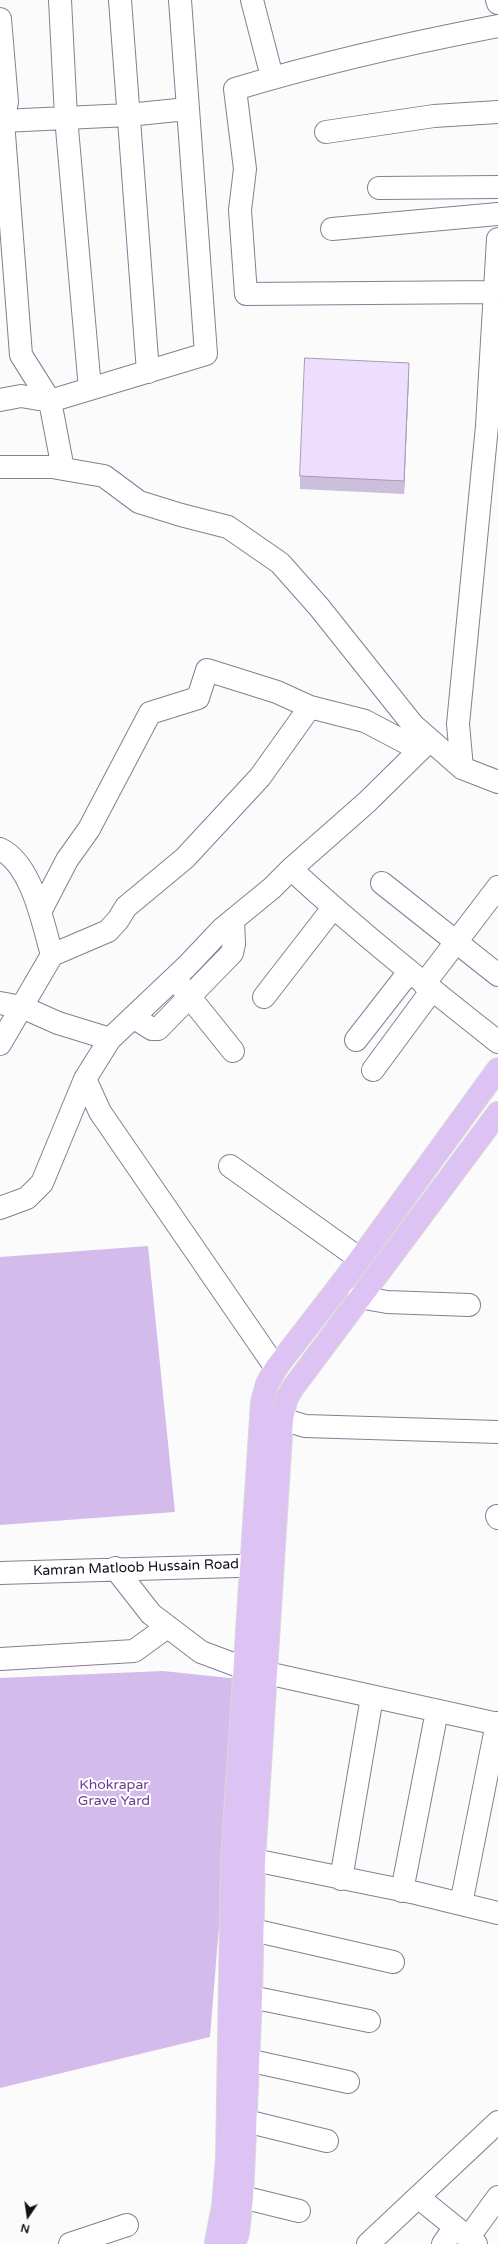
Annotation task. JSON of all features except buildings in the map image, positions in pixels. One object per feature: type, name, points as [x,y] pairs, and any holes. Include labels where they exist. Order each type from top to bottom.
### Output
[{"type":"main road","points":[[220,2244],[227,2160],[232,1861],[250,1565],[262,1402],[267,1384],[276,1368],[360,1259],[498,1069]]},
{"type":"main road","points":[[220,2244],[238,2233],[242,2197],[251,1997],[254,1860],[282,1419],[292,1389],[359,1297],[498,1113]]},
{"type":"street","points":[[60,0],[66,117],[90,389]]},
{"type":"street","points":[[120,0],[148,372]]},
{"type":"street","points":[[0,400],[21,396],[50,401],[206,354],[180,0]]},
{"type":"street","points":[[254,0],[272,77]]},
{"type":"street","points":[[0,19],[7,102],[3,121],[21,355],[50,401],[63,469]]},
{"type":"street","points":[[495,292],[246,294],[240,210],[245,169],[235,88],[272,77],[431,39],[498,26]]},
{"type":"street","points":[[3,121],[128,115],[187,109]]},
{"type":"street","points":[[326,132],[434,116],[498,112]]},
{"type":"street","points":[[380,188],[498,187]]},
{"type":"street","points":[[332,228],[498,214]]},
{"type":"street","points":[[462,768],[458,724],[491,459],[496,314],[495,292],[498,245]]},
{"type":"street","points":[[0,467],[52,466],[104,476],[139,502],[228,527],[280,563],[320,607],[413,725],[425,745]]},
{"type":"street","points":[[40,912],[67,860],[89,829],[150,713],[198,698],[207,670],[277,692],[310,707],[365,721],[425,745],[462,768],[498,782]]},
{"type":"street","points":[[0,1044],[52,956],[108,931],[118,920],[126,907],[185,858],[260,777],[310,707]]},
{"type":"street","points":[[0,1208],[28,1198],[42,1183],[85,1079],[110,1039],[175,978],[233,920],[272,888],[291,869],[367,802],[425,745]]},
{"type":"street","points":[[0,848],[10,853],[29,883],[40,912],[52,956]]},
{"type":"street","points":[[291,869],[334,908],[422,982],[498,1042]]},
{"type":"street","points":[[382,883],[498,975]]},
{"type":"street","points":[[356,1040],[422,982],[496,894]]},
{"type":"street","points":[[264,997],[334,908]]},
{"type":"street","points":[[134,1017],[152,1029],[158,1029],[232,953],[234,944],[233,920]]},
{"type":"street","points":[[175,978],[233,1051]]},
{"type":"street","points":[[373,1070],[422,982]]},
{"type":"street","points":[[0,1003],[22,1007],[58,1023],[110,1039]]},
{"type":"street","points":[[85,1079],[100,1112],[276,1368]]},
{"type":"street","points":[[230,1166],[360,1259]]},
{"type":"street","points":[[399,1205],[419,1219]]},
{"type":"street","points":[[359,1297],[387,1302],[469,1305]]},
{"type":"street","points":[[282,1419],[304,1426],[498,1432]]},
{"type":"street","name":"Kamran Matloob Hussain Road","points":[[0,1573],[115,1568],[272,1565]]},
{"type":"street","points":[[115,1568],[151,1614],[201,1652],[244,1668],[498,1724],[461,1904]]},
{"type":"street","points":[[0,1659],[134,1651],[167,1627]]},
{"type":"street","points":[[341,1879],[372,1697]]},
{"type":"street","points":[[402,1891],[437,1711]]},
{"type":"street","points":[[254,1860],[498,1913]]},
{"type":"street","points":[[253,1930],[393,1962]]},
{"type":"street","points":[[251,1997],[369,2021]]},
{"type":"street","points":[[247,2060],[348,2082]]},
{"type":"street","points":[[246,2121],[328,2141]]},
{"type":"street","points":[[368,2244],[498,2122]]},
{"type":"street","points":[[242,2197],[299,2211]]},
{"type":"street","points":[[418,2197],[460,2238],[498,2197]]},
{"type":"street","points":[[70,2244],[127,2225]]},
{"type":"green space","points":[[148,1246],[175,1512],[0,1525],[0,1257]]},
{"type":"green space","name":"Khokrapar Grave Yard","points":[[163,1671],[239,1679],[210,2037],[0,2088],[0,1678]]}]
